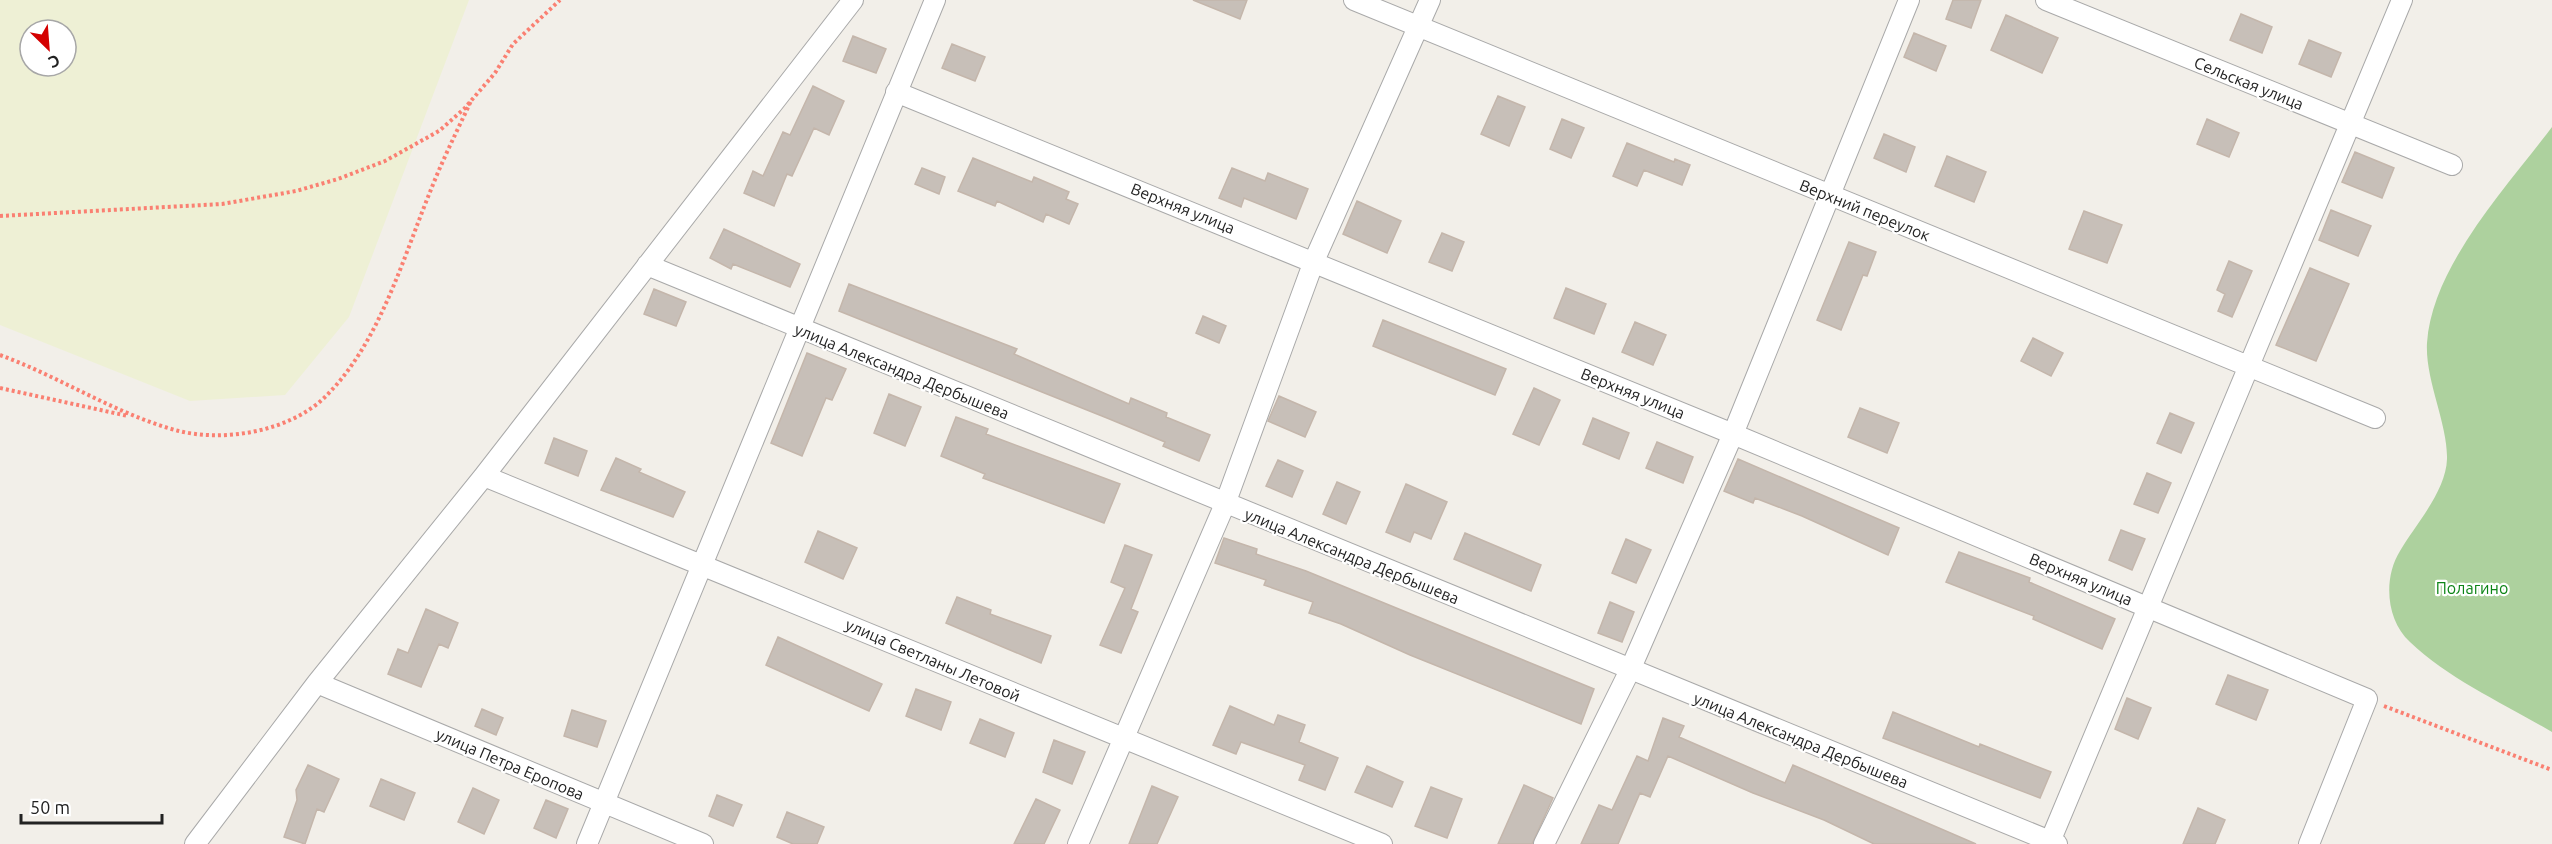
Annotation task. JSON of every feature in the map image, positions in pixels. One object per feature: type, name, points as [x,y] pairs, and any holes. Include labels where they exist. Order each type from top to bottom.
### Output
[{"type":"street","points":[[195,844],[317,683],[484,476],[853,0]]},
{"type":"street","points":[[587,844],[935,0]]},
{"type":"street","name":"Верхний переулок","points":[[1354,0],[2375,418]]},
{"type":"street","points":[[1078,844],[1225,504],[1314,261],[1420,28],[1430,0]]},
{"type":"street","points":[[1544,844],[1630,670],[1733,434],[1909,0]]},
{"type":"street","name":"Сельская улица","points":[[2046,0],[2452,165]]},
{"type":"street","points":[[2052,843],[2247,366],[2402,0]]},
{"type":"street","name":"Верхняя улица","points":[[896,92],[1314,261],[2367,699]]},
{"type":"street","name":"улица Александра Дербышева","points":[[646,265],[2052,843]]},
{"type":"street","name":"улица Светланы Летовой","points":[[484,476],[1382,844]]},
{"type":"street","name":"улица Петра Еропова","points":[[317,683],[703,844]]},
{"type":"street","points":[[2309,844],[2367,699]]},
{"type":"path","points":[[0,216],[222,204],[296,191],[338,179],[385,161],[440,131],[471,101],[495,73],[513,44],[560,0]]},
{"type":"path","points":[[0,355],[138,418],[177,431],[212,435],[250,432],[297,417],[325,398],[353,362],[372,331],[393,285],[437,174],[471,101]]},
{"type":"path","points":[[0,388],[138,418]]},
{"type":"path","points":[[2367,699],[2552,770]]},
{"type":"green space","points":[[0,0],[469,0],[349,317],[285,395],[190,401],[0,325]]},
{"type":"green space","name":"Полагино","points":[[2552,127],[2552,732],[2460,680],[2410,642],[2396,622],[2392,611],[2389,586],[2400,551],[2436,495],[2445,471],[2447,459],[2444,431],[2427,357],[2432,314],[2442,285],[2474,229]]},
{"type":"building","points":[[1193,0],[1247,0],[1240,19]]},
{"type":"building","points":[[1953,0],[1981,0],[1971,28],[1946,19]]},
{"type":"building","points":[[2241,14],[2272,27],[2262,53],[2230,40]]},
{"type":"building","points":[[2006,15],[2058,38],[2042,73],[1991,50]]},
{"type":"building","points":[[1914,33],[1946,46],[1936,71],[1904,57]]},
{"type":"building","points":[[853,36],[886,49],[876,73],[843,61]]},
{"type":"building","points":[[2309,40],[2341,53],[2331,77],[2299,64]]},
{"type":"building","points":[[952,44],[985,57],[975,81],[942,68]]},
{"type":"building","points":[[813,86],[844,101],[829,135],[814,128],[792,176],[787,174],[774,206],[744,193],[753,171],[763,176],[783,132],[790,135]]},
{"type":"building","points":[[1498,96],[1525,107],[1509,146],[1481,134]]},
{"type":"building","points":[[1562,119],[1584,128],[1571,158],[1550,149]]},
{"type":"building","points":[[2207,119],[2239,133],[2229,157],[2197,144]]},
{"type":"building","points":[[1884,134],[1915,147],[1906,172],[1874,158]]},
{"type":"building","points":[[1627,143],[1674,162],[1675,159],[1690,165],[1682,185],[1644,170],[1637,186],[1613,176]]},
{"type":"building","points":[[2355,152],[2394,168],[2382,198],[2342,182]]},
{"type":"building","points":[[1947,156],[1986,172],[1974,202],[1935,186]]},
{"type":"building","points":[[973,158],[1032,182],[1034,177],[1069,192],[1066,199],[1078,204],[1069,224],[1046,214],[1043,222],[997,201],[995,206],[958,191]]},
{"type":"building","points":[[922,168],[945,177],[939,194],[915,184]]},
{"type":"building","points":[[1232,168],[1265,181],[1268,173],[1308,189],[1296,219],[1244,198],[1241,207],[1219,198]]},
{"type":"building","points":[[1357,201],[1401,221],[1387,253],[1343,234]]},
{"type":"building","points":[[2331,210],[2371,226],[2358,256],[2319,240]]},
{"type":"building","points":[[2084,211],[2122,225],[2107,263],[2069,249]]},
{"type":"building","points":[[724,229],[800,264],[790,287],[733,264],[731,269],[710,258]]},
{"type":"building","points":[[1442,233],[1464,242],[1452,271],[1429,262]]},
{"type":"building","points":[[1849,242],[1876,252],[1867,276],[1863,275],[1841,330],[1817,320]]},
{"type":"building","points":[[2229,261],[2252,271],[2232,317],[2218,311],[2225,294],[2217,290]]},
{"type":"building","points":[[2310,268],[2349,284],[2316,361],[2276,345]]},
{"type":"building","points":[[849,284],[1017,349],[1014,354],[1129,404],[1131,398],[1167,413],[1166,417],[1210,435],[1199,461],[1163,446],[1165,442],[839,311]]},
{"type":"building","points":[[1566,288],[1606,304],[1594,334],[1554,318]]},
{"type":"building","points":[[654,289],[686,302],[676,326],[644,314]]},
{"type":"building","points":[[1203,316],[1226,326],[1219,343],[1196,333]]},
{"type":"building","points":[[1383,320],[1506,369],[1495,395],[1373,346]]},
{"type":"building","points":[[1635,322],[1666,335],[1653,365],[1622,352]]},
{"type":"building","points":[[2033,338],[2063,353],[2051,376],[2021,361]]},
{"type":"building","points":[[807,353],[846,369],[832,400],[826,398],[802,456],[771,443]]},
{"type":"building","points":[[1534,388],[1560,400],[1539,445],[1513,434]]},
{"type":"building","points":[[889,394],[921,407],[905,446],[874,433]]},
{"type":"building","points":[[1279,396],[1316,412],[1305,437],[1268,421]]},
{"type":"building","points":[[1860,408],[1899,423],[1887,453],[1848,437]]},
{"type":"building","points":[[2170,413],[2194,423],[2181,453],[2157,443]]},
{"type":"building","points":[[956,417],[988,429],[986,434],[1120,484],[1104,523],[983,478],[985,474],[941,456]]},
{"type":"building","points":[[1593,418],[1629,433],[1619,459],[1583,444]]},
{"type":"building","points":[[554,438],[587,451],[578,476],[545,463]]},
{"type":"building","points":[[1657,442],[1693,457],[1683,483],[1646,468]]},
{"type":"building","points":[[616,458],[641,469],[639,472],[685,492],[673,517],[601,490]]},
{"type":"building","points":[[1738,459],[1899,528],[1888,555],[1802,516],[1755,498],[1753,503],[1724,491]]},
{"type":"building","points":[[1278,460],[1303,471],[1292,497],[1266,486]]},
{"type":"building","points":[[2147,473],[2171,483],[2158,513],[2134,504]]},
{"type":"building","points":[[1337,482],[1360,492],[1346,524],[1323,514]]},
{"type":"building","points":[[1406,484],[1447,502],[1431,539],[1414,532],[1410,542],[1386,532]]},
{"type":"building","points":[[2121,530],[2145,539],[2132,570],[2109,560]]},
{"type":"building","points":[[818,531],[857,548],[843,579],[805,562]]},
{"type":"building","points":[[1465,533],[1541,565],[1531,591],[1454,559]]},
{"type":"building","points":[[1224,538],[1257,549],[1256,554],[1306,571],[1594,689],[1581,724],[1410,655],[1341,624],[1309,613],[1313,602],[1264,585],[1266,580],[1215,563]]},
{"type":"building","points":[[1626,539],[1651,550],[1636,583],[1612,573]]},
{"type":"building","points":[[1125,545],[1152,555],[1131,609],[1138,612],[1121,653],[1100,645],[1125,588],[1111,582]]},
{"type":"building","points":[[1959,552],[2030,578],[2029,582],[2115,619],[2102,649],[2033,619],[2034,616],[1946,582]]},
{"type":"building","points":[[957,597],[991,610],[990,614],[1051,636],[1041,663],[946,623]]},
{"type":"building","points":[[1610,602],[1634,612],[1622,642],[1598,633]]},
{"type":"building","points":[[426,609],[458,623],[448,648],[439,644],[421,687],[388,674],[398,649],[408,653]]},
{"type":"building","points":[[778,637],[882,684],[869,711],[766,665]]},
{"type":"building","points":[[2228,675],[2268,690],[2256,720],[2216,704]]},
{"type":"building","points":[[916,689],[951,702],[941,730],[906,716]]},
{"type":"building","points":[[2127,698],[2151,708],[2138,739],[2115,729]]},
{"type":"building","points":[[1230,706],[1274,725],[1278,715],[1305,725],[1299,742],[1338,758],[1325,790],[1299,780],[1305,765],[1241,742],[1236,754],[1213,745]]},
{"type":"building","points":[[482,709],[503,718],[496,735],[475,726]]},
{"type":"building","points":[[572,710],[606,721],[597,747],[564,736]]},
{"type":"building","points":[[1893,712],[1979,747],[1980,744],[2051,772],[2040,798],[1883,738]]},
{"type":"building","points":[[1663,718],[1684,726],[1679,737],[1785,783],[1793,765],[1976,844],[1874,844],[1824,820],[1753,793],[1668,756],[1650,797],[1640,793],[1618,844],[1581,844],[1599,805],[1612,810],[1637,756],[1648,761]]},
{"type":"building","points":[[980,719],[1014,733],[1005,757],[970,743]]},
{"type":"building","points":[[1054,740],[1085,752],[1072,784],[1043,772]]},
{"type":"building","points":[[308,765],[339,779],[324,812],[317,809],[305,844],[284,837],[297,800],[296,790]]},
{"type":"building","points":[[1367,766],[1403,782],[1392,807],[1355,792]]},
{"type":"building","points":[[381,779],[415,793],[404,820],[370,806]]},
{"type":"building","points":[[1524,785],[1553,798],[1532,844],[1498,844]]},
{"type":"building","points":[[1152,786],[1178,797],[1157,844],[1129,844]]},
{"type":"building","points":[[1431,787],[1462,799],[1447,838],[1415,826]]},
{"type":"building","points":[[473,788],[499,800],[484,834],[458,822]]},
{"type":"building","points":[[717,795],[742,805],[733,826],[709,816]]},
{"type":"building","points":[[1036,799],[1060,810],[1044,844],[1014,844]]},
{"type":"building","points":[[546,800],[568,809],[556,838],[534,828]]},
{"type":"building","points":[[2198,808],[2225,820],[2215,844],[2183,844]]},
{"type":"building","points":[[787,812],[824,827],[817,844],[793,844],[777,837]]}]
